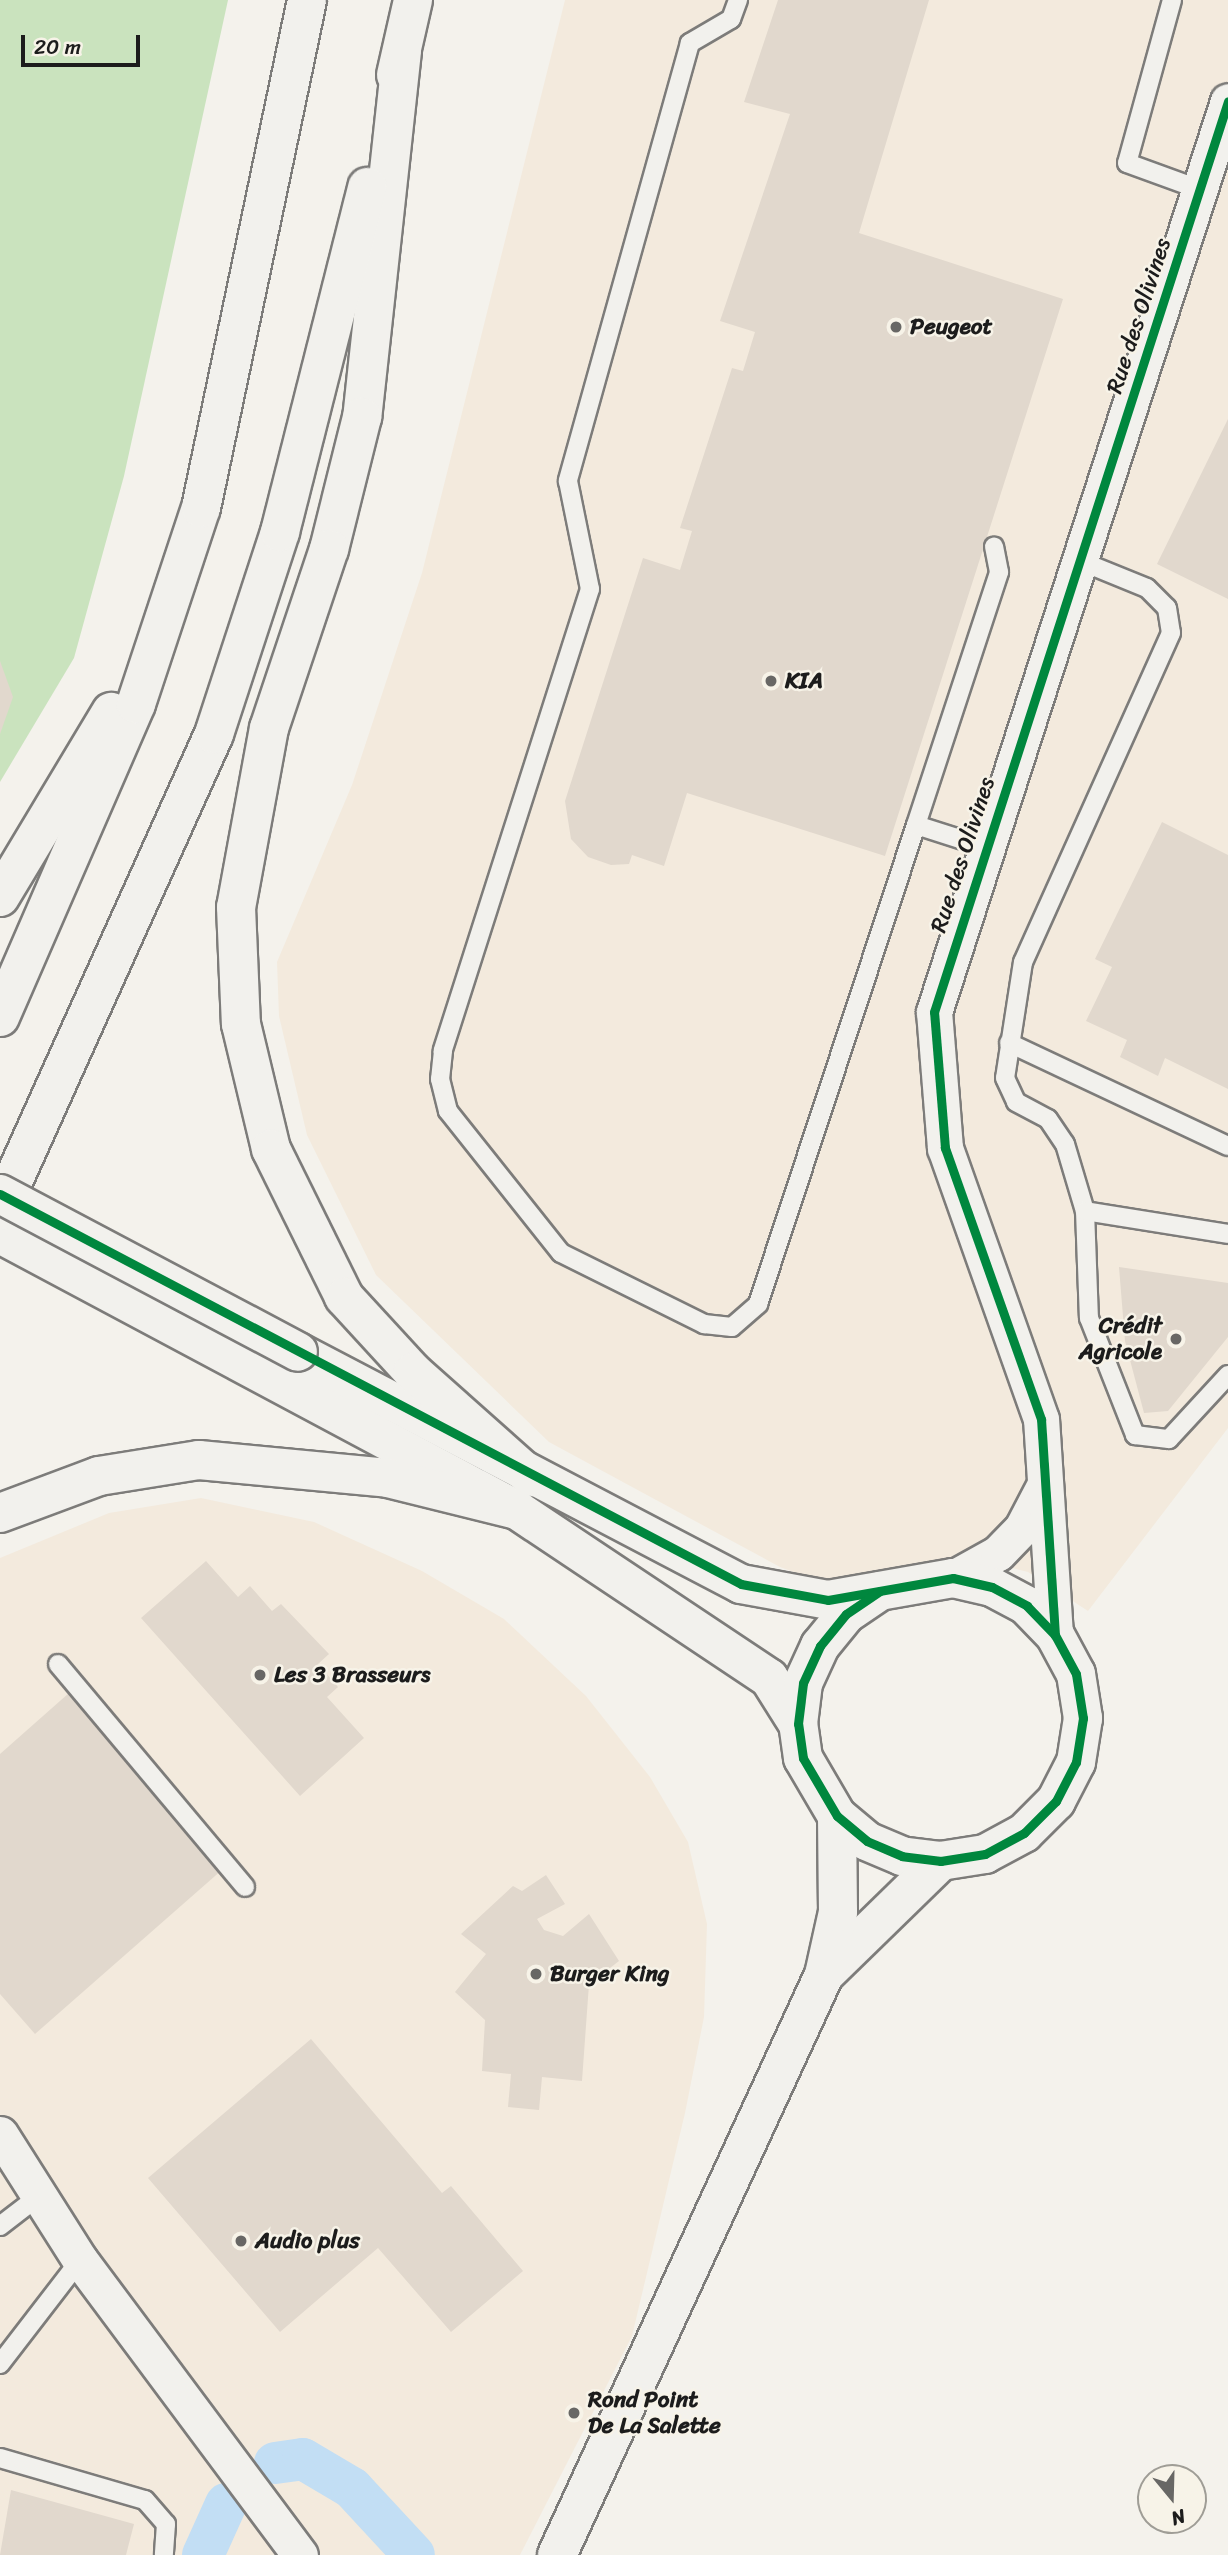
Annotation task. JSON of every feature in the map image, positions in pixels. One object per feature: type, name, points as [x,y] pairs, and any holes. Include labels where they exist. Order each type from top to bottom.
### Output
[{"type":"main road","points":[[0,1017],[136,704],[201,509],[307,0]]},
{"type":"main road","points":[[0,1210],[214,734],[280,532],[413,0]]},
{"type":"main road","points":[[402,51],[362,417],[329,549],[270,727],[236,907],[241,1024],[271,1149],[344,1297],[524,1493],[769,1678],[798,1724]]},
{"type":"main road","points":[[0,897],[127,685],[201,509]]},
{"type":"main road","points":[[0,1194],[290,1368],[524,1493],[741,1584],[828,1600],[880,1591],[916,1580],[953,1578],[1015,1600],[1055,1635],[1076,1674],[1083,1718],[1071,1772],[1056,1801],[1024,1833],[985,1854],[940,1861],[902,1856],[867,1841],[837,1816],[803,1758],[798,1724],[803,1683],[820,1646],[846,1614],[880,1591]]},
{"type":"main road","points":[[0,1234],[290,1368]]},
{"type":"main road","points":[[0,1513],[99,1476],[199,1460],[524,1493]]},
{"type":"main road","points":[[557,2555],[657,2348],[824,1975],[838,1912],[837,1816]]},
{"type":"main road","points":[[824,1975],[940,1861]]},
{"type":"street","name":"Rue des Olivines","points":[[1055,1635],[1041,1419],[945,1147],[934,1068],[934,1012],[985,847],[1228,101]]},
{"type":"street","points":[[953,1578],[998,1553],[1022,1528],[1047,1480]]},
{"type":"street","points":[[0,2134],[80,2260],[300,2555]]},
{"type":"lane","points":[[738,0],[731,19],[690,43],[617,304],[568,481],[590,589],[441,1064],[448,1111],[561,1253],[717,1330],[732,1327],[758,1304],[999,572],[994,546]]},
{"type":"lane","points":[[1172,0],[1127,163],[1201,190]]},
{"type":"lane","points":[[1078,560],[1147,587],[1167,608],[1171,633],[1023,962],[1005,1078],[1016,1102],[1048,1119],[1065,1144],[1085,1210],[1089,1318],[1135,1435],[1169,1439],[1228,1375]]},
{"type":"lane","points":[[916,825],[985,847]]},
{"type":"lane","points":[[1009,1043],[1228,1146]]},
{"type":"lane","points":[[1085,1210],[1228,1234]]},
{"type":"lane","points":[[58,1664],[245,1887]]},
{"type":"lane","points":[[0,2226],[39,2196]]},
{"type":"lane","points":[[0,2364],[80,2260]]},
{"type":"lane","points":[[0,2458],[145,2500],[166,2524],[164,2555]]},
{"type":"shaded area","points":[[565,0],[1228,0],[1228,1428],[1088,1611],[1028,1572],[972,1558],[824,1583],[780,1567],[549,1442],[376,1275],[307,1135],[279,1016],[277,962],[352,785],[422,573]]},
{"type":"shaded area","points":[[201,1498],[314,1522],[422,1571],[504,1619],[586,1696],[650,1777],[688,1842],[707,1924],[704,2017],[685,2113],[632,2336],[520,2555],[0,2555],[0,1558],[109,1513]]},
{"type":"green space","points":[[0,0],[228,0],[124,476],[74,658],[0,782]]},
{"type":"building","points":[[778,0],[929,0],[859,233],[1063,299],[885,856],[687,793],[664,866],[632,855],[629,864],[611,865],[588,857],[571,839],[565,801],[643,558],[680,570],[692,531],[680,528],[732,368],[743,371],[755,332],[720,321],[790,114],[744,102]]},
{"type":"building","points":[[1228,419],[1228,599],[1157,564]]},
{"type":"building","points":[[0,661],[13,697],[0,734]]},
{"type":"building","points":[[1162,822],[1228,855],[1228,1089],[1165,1058],[1158,1076],[1120,1057],[1127,1040],[1086,1021],[1112,967],[1095,959]]},
{"type":"building","name":"Crédit Agricole","points":[[1119,1267],[1228,1283],[1228,1337],[1168,1411],[1144,1413],[1125,1341]]},
{"type":"building","name":"Les 3 Brasseurs","points":[[206,1561],[238,1597],[250,1586],[272,1611],[281,1604],[329,1654],[318,1664],[338,1687],[327,1697],[364,1738],[300,1796],[141,1618]]},
{"type":"building","points":[[69,1693],[223,1869],[35,2034],[0,1994],[0,1754]]},
{"type":"building","name":"Burger King","points":[[546,1875],[565,1904],[537,1919],[544,1930],[563,1936],[589,1914],[619,1961],[589,1984],[582,2081],[542,2077],[539,2110],[508,2107],[511,2074],[482,2071],[485,2020],[455,1992],[486,1954],[461,1934],[513,1886],[522,1891]]},
{"type":"building","points":[[311,2039],[442,2193],[451,2186],[523,2271],[451,2332],[378,2248],[280,2332],[148,2178]]},
{"type":"building","points":[[11,2490],[134,2524],[126,2555],[0,2555]]},
{"type":"waterway","points":[[275,2463],[303,2459],[352,2488],[414,2555]]},
{"type":"waterway","points":[[203,2555],[226,2504]]},
{"type":"cycle path","points":[[1055,1635],[1041,1419],[945,1148],[934,1012],[1228,101]]},
{"type":"cycle path","points":[[0,1194],[741,1584],[828,1600],[953,1578],[992,1587],[1027,1606],[1055,1635],[1076,1674],[1083,1718],[1076,1762],[1056,1801],[1024,1833],[985,1854],[941,1861],[902,1856],[867,1841],[837,1816],[803,1758],[798,1724],[803,1683],[820,1646],[846,1614],[880,1591]]},
{"type":"place","name":"Peugeot","points":[[896,327]]},
{"type":"place","name":"KIA","points":[[771,681]]},
{"type":"place","name":"Crédit Agricole","points":[[1176,1339]]},
{"type":"place","name":"Les 3 Brasseurs","points":[[260,1675]]},
{"type":"place","name":"Burger King","points":[[536,1974]]},
{"type":"place","name":"Audio plus","points":[[241,2241]]},
{"type":"place","name":"Rond Point De La Salette","points":[[574,2413]]}]
